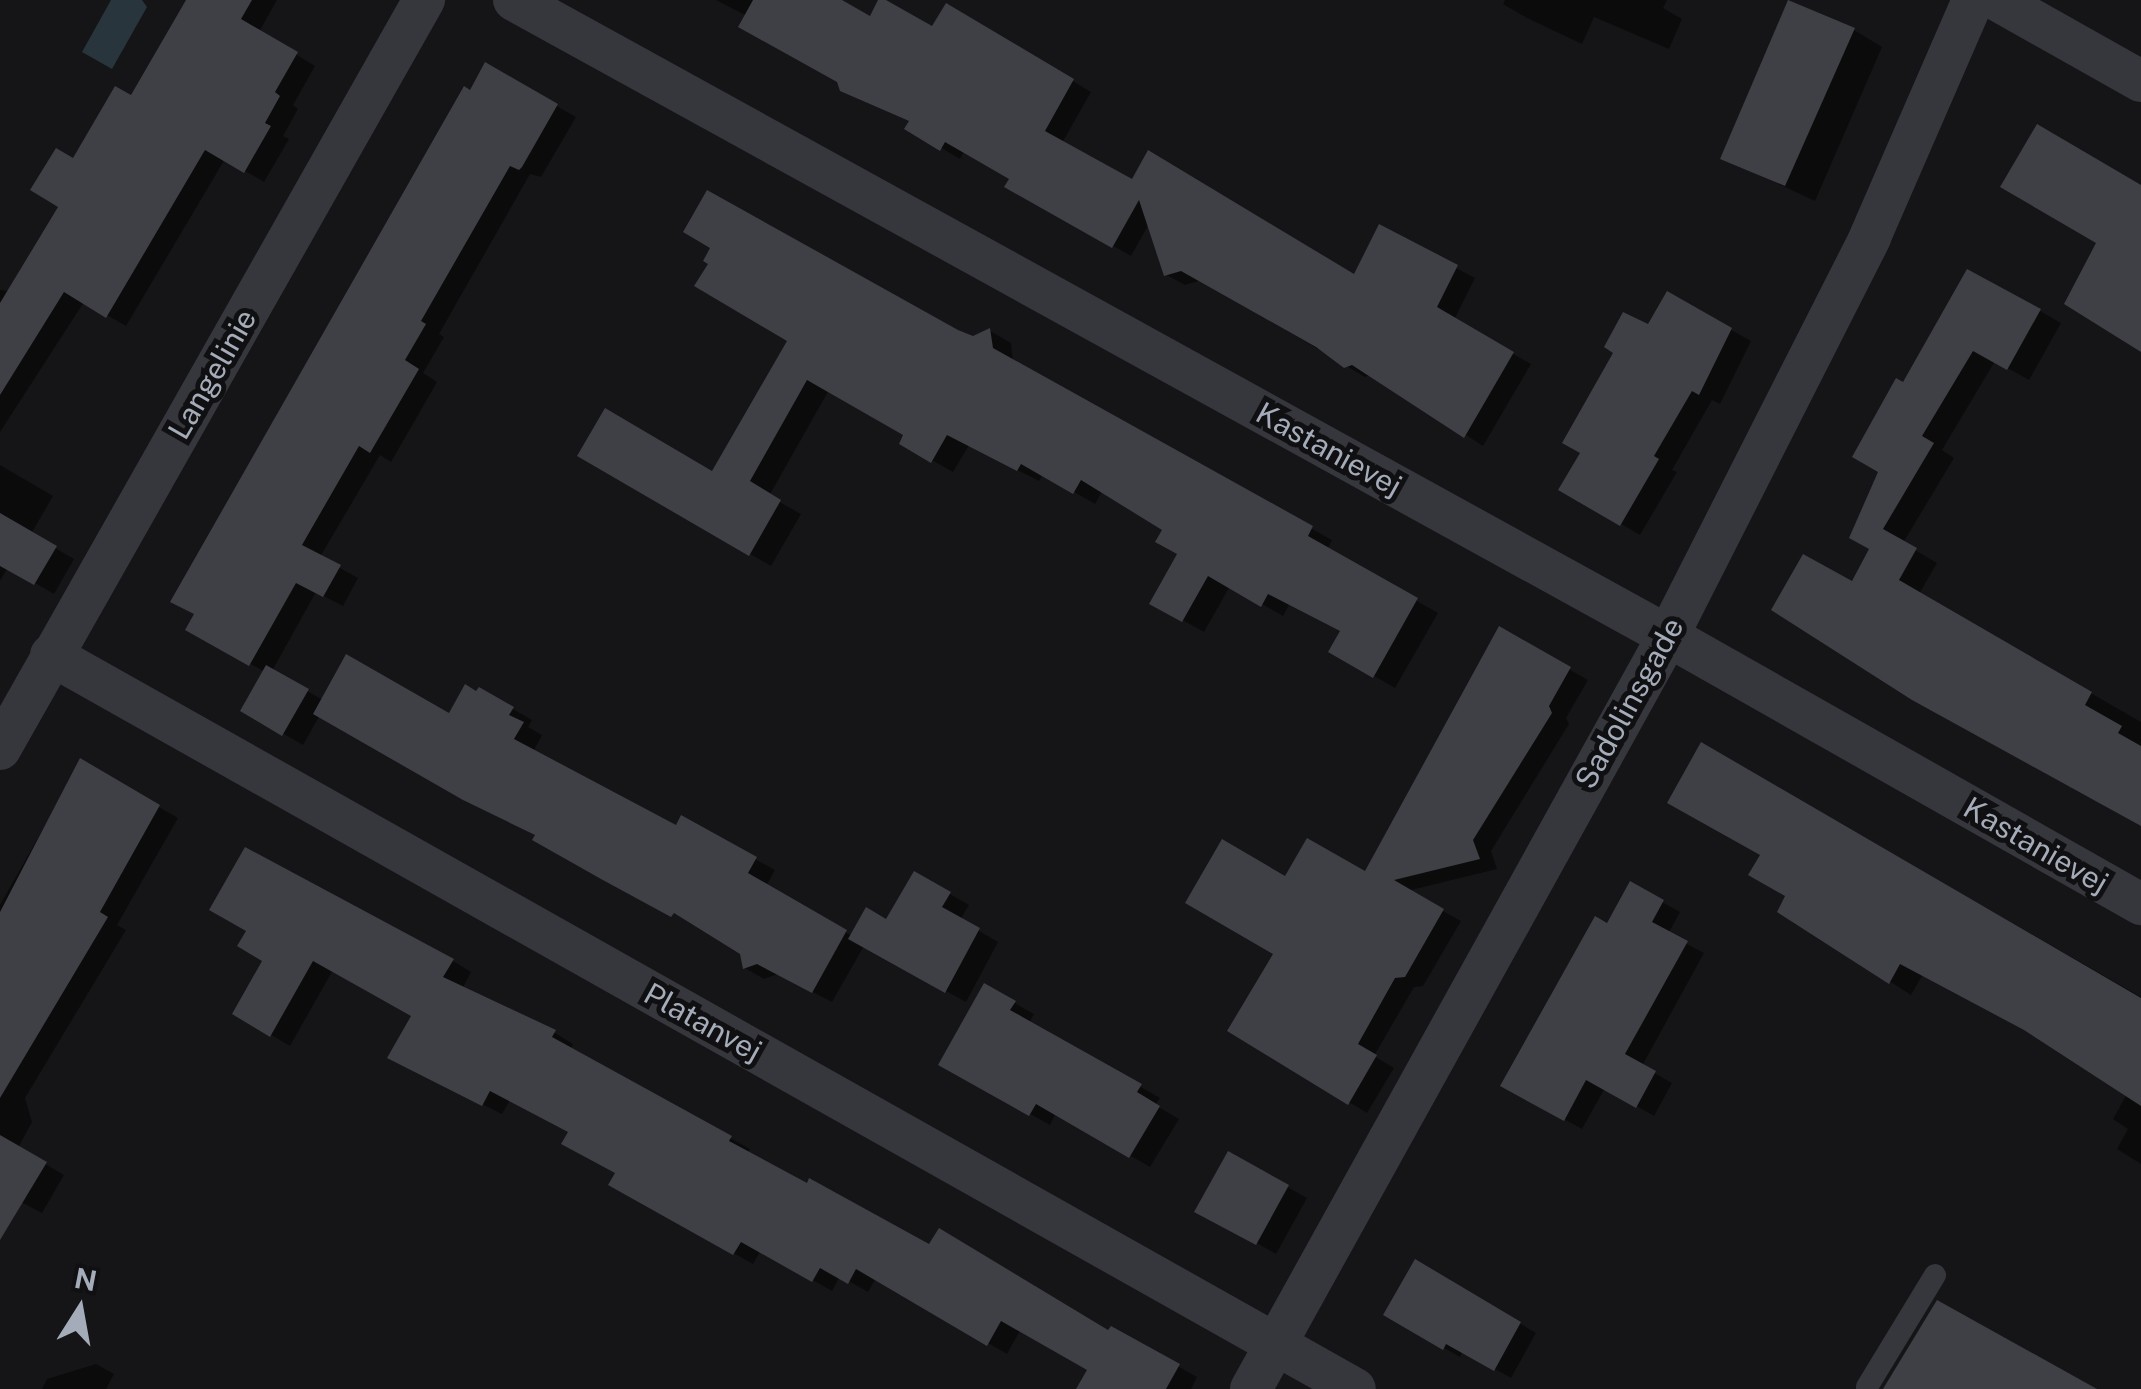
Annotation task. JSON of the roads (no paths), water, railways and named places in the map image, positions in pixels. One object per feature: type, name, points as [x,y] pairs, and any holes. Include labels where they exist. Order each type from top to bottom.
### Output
[{"type":"street","name":"Langelinie","points":[[0,749],[424,0]]},
{"type":"street","name":"Kastanievej","points":[[514,0],[1668,636],[2141,904]]},
{"type":"street","name":"Sadolinsgade","points":[[1251,1389],[1668,636],[1870,237],[1972,0]]},
{"type":"street","points":[[1997,0],[2141,81]]},
{"type":"street","name":"Platanvej","points":[[51,654],[1355,1389]]},
{"type":"lane","points":[[1867,1387],[1935,1275]]}]
